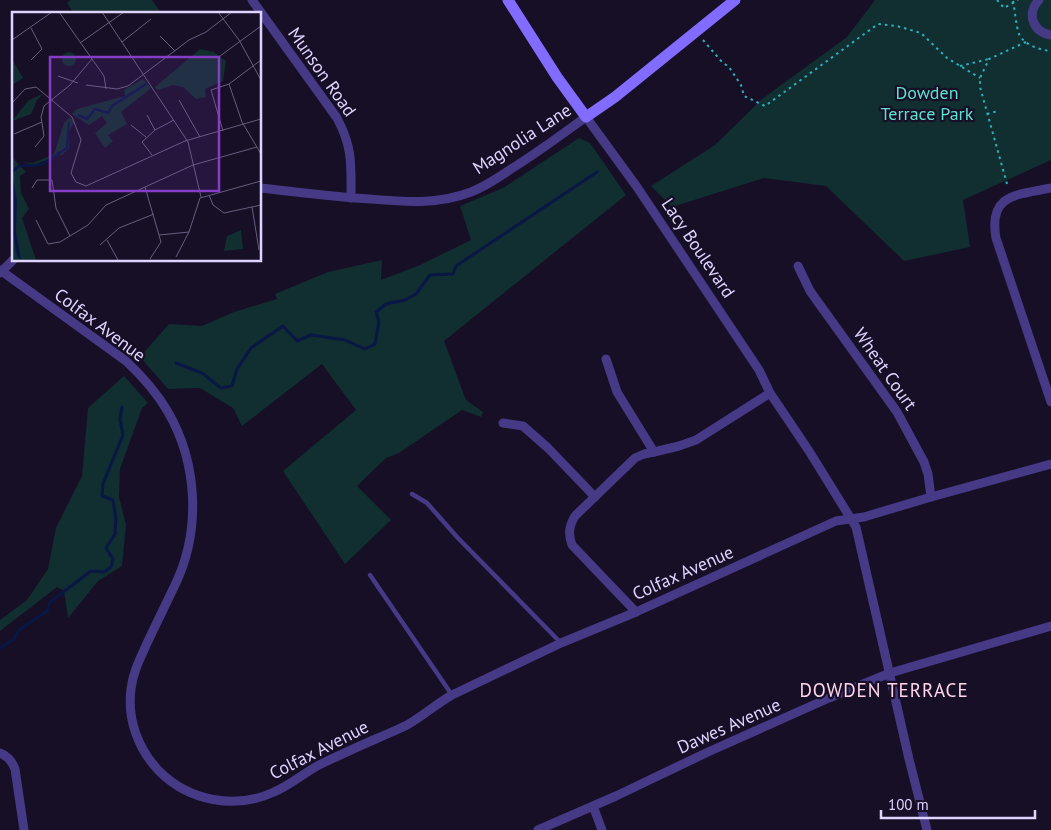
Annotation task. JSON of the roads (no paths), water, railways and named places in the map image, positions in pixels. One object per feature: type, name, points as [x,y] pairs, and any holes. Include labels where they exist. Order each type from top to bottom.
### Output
[{"type":"street","name":"Munson Road","points":[[252,0],[258,12]]},
{"type":"street","name":"Lacy Boulevard","points":[[508,0],[557,76],[637,187],[759,370],[770,393],[856,527],[909,760],[927,830]]},
{"type":"street","name":"Magnolia Lane","points":[[261,188],[350,198],[415,202],[454,198],[471,192],[488,184],[521,163],[621,92],[736,0]]},
{"type":"street","points":[[1039,0],[1034,7],[1032,19],[1038,29],[1043,33],[1051,35]]},
{"type":"street","name":"Munson Road","points":[[262,19],[337,118],[344,131],[351,160],[350,198]]},
{"type":"street","points":[[1051,188],[1008,198],[997,208],[994,216],[996,238],[1051,402]]},
{"type":"street","points":[[0,271],[13,261]]},
{"type":"street","name":"Wheat Court","points":[[798,266],[810,291],[897,412],[924,462],[928,474],[931,497]]},
{"type":"street","name":"Colfax Avenue","points":[[0,271],[126,361],[156,393],[178,432],[189,470],[192,494],[190,539],[176,582],[136,668],[131,689],[130,705],[138,739],[154,765],[178,786],[192,794],[213,800],[237,801],[262,797],[276,791],[319,766],[408,725],[452,695],[561,643],[636,612],[836,521],[864,517],[1051,464]]},
{"type":"street","points":[[606,358],[617,392],[654,452]]},
{"type":"street","points":[[636,612],[572,545],[569,530],[571,522],[635,458],[696,440],[770,393]]},
{"type":"street","points":[[503,424],[523,426],[548,448],[595,497]]},
{"type":"street","name":"Dawes Avenue","points":[[538,830],[829,698],[890,673],[1051,626]]},
{"type":"street","points":[[0,753],[7,756],[15,768],[24,830]]},
{"type":"street","points":[[593,806],[602,830]]},
{"type":"lane","points":[[412,494],[427,503],[457,537],[561,643]]},
{"type":"lane","points":[[370,575],[452,695]]},
{"type":"waterway","points":[[176,363],[202,373],[221,388],[232,386],[237,369],[251,348],[283,326],[297,341],[311,335],[345,340],[365,349],[375,344],[379,322],[376,312],[386,304],[405,300],[416,294],[430,275],[453,274],[456,266],[597,172]]},
{"type":"waterway","points":[[0,648],[14,639],[19,630],[47,611],[50,602],[91,571],[104,572],[111,567],[113,559],[106,548],[115,534],[116,518],[113,500],[102,496],[103,484],[123,435],[120,419],[122,407]]},
{"type":"district","name":"DOWDEN TERRACE","points":[[884,690]]},
{"type":"park label","name":"Dowden Terrace Park","points":[[927,104]]}]
